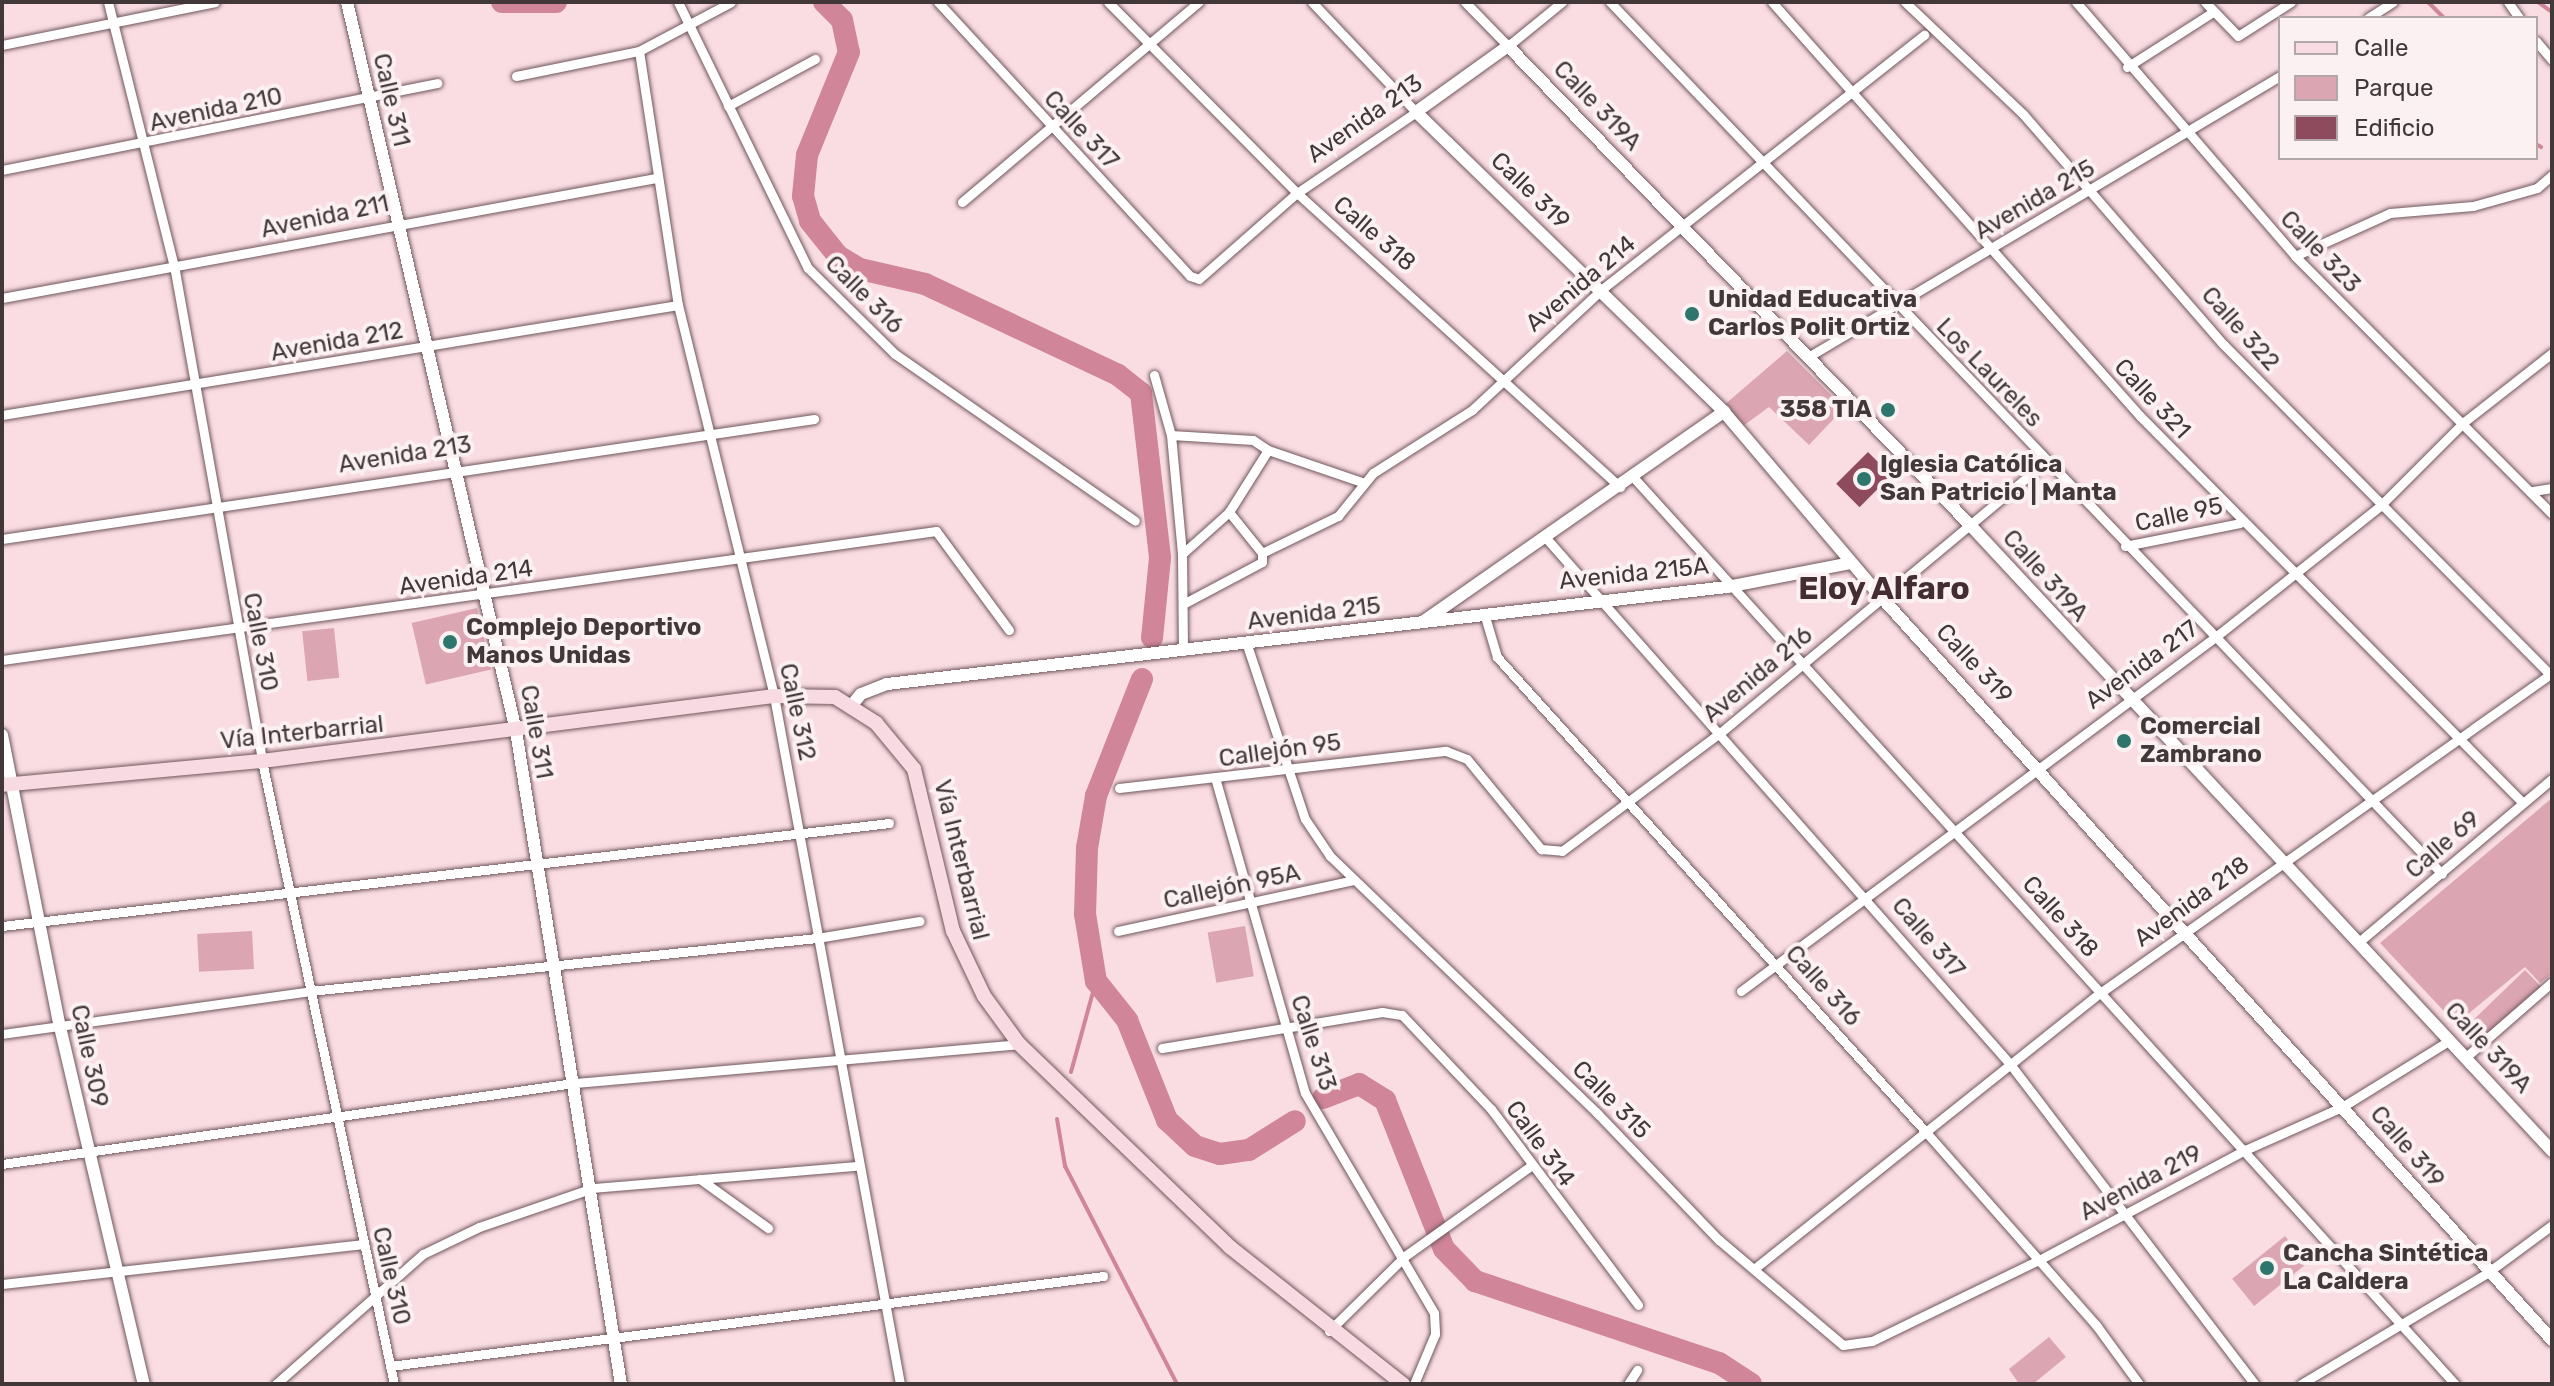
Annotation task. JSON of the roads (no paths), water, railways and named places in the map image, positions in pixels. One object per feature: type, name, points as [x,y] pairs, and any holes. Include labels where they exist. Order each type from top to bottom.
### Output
[{"type":"main road","name":"Vía Interbarrial","points":[[7,784],[262,761],[774,696],[820,693],[852,705],[889,736],[914,769],[953,931],[984,996],[1019,1044],[1148,1172],[1329,1331],[1403,1384]]},
{"type":"street","name":"Calle 310","points":[[108,2],[148,145],[175,271],[214,509],[262,761],[394,1384]]},
{"type":"street","points":[[2,45],[215,2]]},
{"type":"street","name":"Calle 311","points":[[347,2],[367,99],[516,731],[535,863],[593,1188],[612,1341],[621,1384]]},
{"type":"street","name":"Calle 316","points":[[678,2],[792,245],[856,321],[1135,521]]},
{"type":"street","points":[[516,76],[639,51],[731,2]]},
{"type":"street","name":"Calle 317","points":[[938,2],[1190,276],[1199,279]]},
{"type":"street","name":"Calle 318","points":[[1108,2],[1297,193],[1505,376],[1620,487]]},
{"type":"street","points":[[962,202],[1199,2]]},
{"type":"street","name":"Calle 319","points":[[1312,2],[1416,112],[1724,412],[1882,598],[2188,931],[2487,1273],[2552,1340]]},
{"type":"street","name":"Calle 319A","points":[[1465,2],[1970,525],[2127,700],[2360,941],[2552,1151]]},
{"type":"street","name":"Avenida 213","points":[[1199,279],[1297,193],[1508,46],[1562,2]]},
{"type":"street","name":"Los Laureles","points":[[1610,2],[1766,163],[2125,546],[2218,635],[2442,874]]},
{"type":"street","name":"Calle 321","points":[[1772,2],[1850,96],[1989,253],[2240,523],[2297,570],[2462,736],[2523,803]]},
{"type":"street","name":"Calle 322","points":[[1905,2],[2023,114],[2224,345],[2380,506],[2551,674]]},
{"type":"street","name":"Calle 323","points":[[2076,2],[2127,67],[2295,256],[2533,491],[2552,514]]},
{"type":"street","points":[[2205,2],[2238,36],[2291,2]]},
{"type":"street","points":[[2371,16],[2393,2]]},
{"type":"street","points":[[2127,67],[2213,12]]},
{"type":"street","name":"Avenida 214","points":[[1183,604],[1256,570],[1262,553],[1338,516],[1362,482],[1472,410],[1505,376],[1601,290],[1766,163],[1924,35]]},
{"type":"street","points":[[2538,43],[2552,60]]},
{"type":"street","name":"Calle 312","points":[[639,51],[656,178],[678,305],[774,696],[801,833],[855,1166],[900,1384]]},
{"type":"street","points":[[728,106],[815,59]]},
{"type":"street","name":"Avenida 215","points":[[1808,357],[1894,303],[1989,253],[2188,135],[2278,77]]},
{"type":"street","name":"Avenida 210","points":[[2,170],[148,145],[437,83]]},
{"type":"street","points":[[2295,256],[2390,213],[2473,206],[2537,188],[2552,175]]},
{"type":"street","name":"Avenida 211","points":[[2,298],[175,271],[397,222],[656,178]]},
{"type":"street","name":"Avenida 212","points":[[2,415],[678,305]]},
{"type":"street","name":"Avenida 217","points":[[1741,991],[2218,635],[2380,506],[2464,422],[2552,353]]},
{"type":"street","points":[[1154,375],[1171,435],[1182,554],[1183,651]]},
{"type":"street","name":"Avenida 215","points":[[852,705],[861,694],[887,684],[1422,623],[1634,478],[1724,412]]},
{"type":"street","name":"Avenida 213","points":[[2,539],[711,431],[814,419]]},
{"type":"street","points":[[1171,435],[1253,440],[1268,450],[1362,482]]},
{"type":"street","points":[[1182,554],[1229,512],[1268,450]]},
{"type":"street","name":"Avenida 216","points":[[1562,851],[1720,733],[2046,461]]},
{"type":"street","name":"Calle 318","points":[[1634,478],[1727,587],[1955,829],[2455,1384]]},
{"type":"street","points":[[2533,491],[2552,488]]},
{"type":"street","points":[[1229,512],[1262,553]]},
{"type":"street","name":"Calle 95","points":[[2125,546],[2240,523]]},
{"type":"street","name":"Avenida 214","points":[[2,660],[485,597],[936,531],[1009,630]]},
{"type":"street","name":"Calle 317","points":[[1546,538],[1595,598],[1866,896],[2010,1064],[2255,1384]]},
{"type":"street","name":"Avenida 215A","points":[[1422,623],[1595,598],[1727,587],[1851,563]]},
{"type":"street","name":"Calle 316","points":[[1484,613],[1497,657],[1631,800],[1925,1131],[2139,1384]]},
{"type":"street","name":"Calle 315","points":[[1247,645],[1287,768],[1311,830],[1354,880],[1754,1269],[1843,1345]]},
{"type":"street","name":"Avenida 218","points":[[1754,1269],[2100,993],[2281,861],[2375,800],[2551,674]]},
{"type":"street","name":"Calle 309","points":[[2,735],[7,784],[88,1156],[144,1384]]},
{"type":"street","name":"Callejón 95","points":[[1119,788],[1216,781],[1287,768],[1446,751],[1467,759],[1533,843],[1551,853],[1562,851]]},
{"type":"street","name":"Calle 69","points":[[2360,941],[2552,779]]},
{"type":"street","name":"Calle 313","points":[[1216,781],[1305,1093],[1405,1256],[1436,1323],[1414,1384]]},
{"type":"street","points":[[2,926],[889,823]]},
{"type":"street","name":"Callejón 95A","points":[[1118,931],[1251,906],[1354,880]]},
{"type":"street","points":[[2,1034],[310,991],[817,938],[920,921]]},
{"type":"street","points":[[2466,1057],[2552,982]]},
{"type":"street","name":"Calle 314","points":[[1285,1028],[1402,1015],[1491,1109],[1638,1305]]},
{"type":"street","points":[[1162,1048],[1285,1028]]},
{"type":"street","name":"Avenida 219","points":[[1843,1345],[1872,1341],[2037,1261],[2245,1150],[2342,1107],[2450,1040]]},
{"type":"street","points":[[2,1164],[88,1156],[574,1083],[839,1063],[1019,1044]]},
{"type":"street","points":[[1329,1331],[1405,1256],[1532,1165]]},
{"type":"street","points":[[276,1384],[377,1294],[437,1247],[593,1188],[855,1166]]},
{"type":"street","points":[[700,1179],[768,1228]]},
{"type":"street","points":[[2301,1384],[2487,1273],[2552,1225]]},
{"type":"street","points":[[2,1284],[362,1244]]},
{"type":"street","points":[[390,1366],[612,1341],[1103,1276]]},
{"type":"street","points":[[1628,1384],[1637,1370]]},
{"type":"waterway","points":[[502,2],[556,2]]},
{"type":"waterway","points":[[824,2],[842,20],[849,52],[807,155],[803,196],[810,221],[838,256],[860,269],[925,284],[1118,375],[1141,393],[1160,558],[1152,638]]},
{"type":"waterway","points":[[2428,2],[2442,16]]},
{"type":"waterway","points":[[2538,2],[2552,12]]},
{"type":"waterway","points":[[1142,679],[1096,796],[1087,848],[1085,914],[1096,981],[1127,1020],[1167,1120],[1195,1146],[1220,1154],[1249,1150],[1295,1121]]},
{"type":"waterway","points":[[1071,1072],[1096,981]]},
{"type":"waterway","points":[[1323,1098],[1359,1084],[1385,1100],[1444,1249],[1475,1281],[1719,1363],[1751,1384]]},
{"type":"waterway","points":[[1057,1119],[1065,1166],[1177,1384]]},
{"type":"place","name":"Unidad Educativa Carlos Polit Ortiz","points":[[1692,314]]},
{"type":"place","name":"358 TIA","points":[[1888,410]]},
{"type":"place","name":"Iglesia Católica San Patricio | Manta","points":[[1864,479]]},
{"type":"place","name":"Complejo Deportivo Manos Unidas","points":[[450,642]]},
{"type":"place","name":"Comercial Zambrano","points":[[2124,741]]},
{"type":"place","name":"Cancha Sintética La Caldera","points":[[2267,1268]]},
{"type":"district","name":"Eloy Alfaro","points":[[1884,588]]}]
